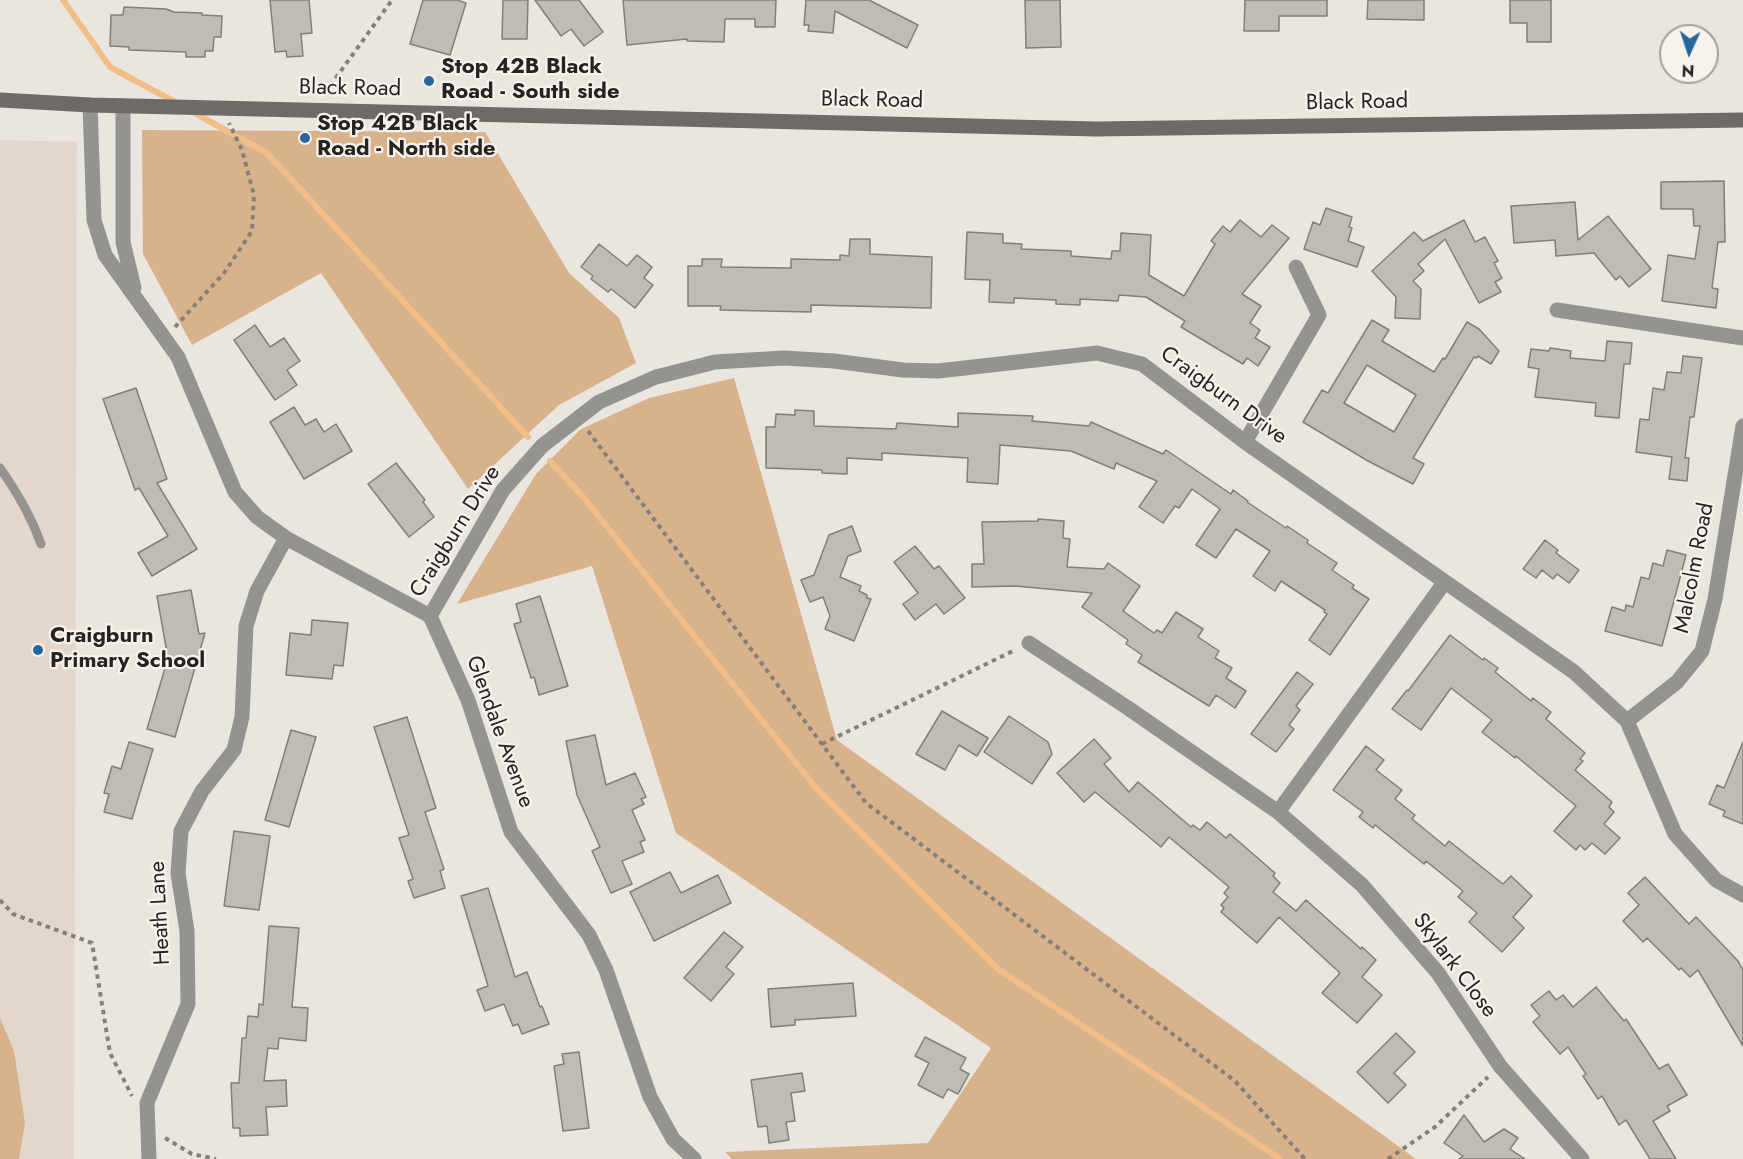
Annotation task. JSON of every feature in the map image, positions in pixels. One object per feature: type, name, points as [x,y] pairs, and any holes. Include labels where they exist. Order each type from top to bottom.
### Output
[{"type":"main road","name":"Black Road","points":[[0,100],[123,106],[1096,129],[1743,120]]},
{"type":"street","points":[[90,105],[94,220],[105,255],[178,357],[235,492],[257,517],[286,538],[430,616]]},
{"type":"street","points":[[123,106],[123,242],[136,297]]},
{"type":"street","points":[[1245,442],[1319,315],[1296,267]]},
{"type":"street","points":[[1557,310],[1743,338]]},
{"type":"street","name":"Craigburn Drive","points":[[430,616],[503,490],[542,446],[599,402],[656,377],[715,362],[784,358],[903,370],[938,371],[1097,353],[1142,364],[1245,442],[1574,672],[1627,721],[1675,834],[1716,880],[1743,896]]},
{"type":"street","name":"Malcolm Road","points":[[1627,721],[1677,682],[1702,651],[1715,599],[1743,426]]},
{"type":"street","name":"Heath Lane","points":[[149,1159],[147,1103],[188,1004],[187,931],[178,873],[181,831],[202,791],[234,750],[242,717],[246,626],[257,591],[286,538]]},
{"type":"street","points":[[1278,812],[1444,583]]},
{"type":"street","name":"Glendale Avenue","points":[[430,616],[468,700],[511,832],[589,935],[606,970],[650,1097],[673,1139],[694,1159]]},
{"type":"street","name":"Skylark Close","points":[[1029,644],[1128,708],[1278,812],[1362,885],[1438,973],[1500,1066],[1582,1159]]},
{"type":"lane","points":[[0,468],[15,489],[41,544]]},
{"type":"path","points":[[312,111],[392,0]]},
{"type":"path","points":[[165,339],[224,273],[252,231],[254,195],[242,150],[228,121]]},
{"type":"path","points":[[578,418],[866,803],[1235,1081],[1305,1159]]},
{"type":"path","points":[[822,744],[1029,644]]},
{"type":"path","points":[[0,900],[13,914],[92,943],[110,1053],[148,1128],[192,1154],[216,1159]]},
{"type":"path","points":[[1388,1159],[1435,1127],[1500,1066]]},
{"type":"shaded area","points":[[142,130],[485,132],[569,273],[619,318],[636,363],[559,405],[468,489],[321,273],[192,345],[143,254]]},
{"type":"shaded area","name":"Craigburn Primary School","points":[[0,140],[77,142],[74,1159],[0,1159]]},
{"type":"shaded area","points":[[734,378],[837,740],[1416,1159],[732,1159],[725,1152],[928,1143],[991,1048],[676,833],[592,566],[457,604],[536,474],[581,429],[649,398]]},
{"type":"shaded area","points":[[0,1018],[14,1051],[25,1123],[19,1159],[0,1159]]},
{"type":"building","points":[[270,0],[309,0],[312,33],[301,34],[303,56],[287,57],[286,51],[275,52]]},
{"type":"building","points":[[423,0],[457,0],[466,3],[450,55],[410,44]]},
{"type":"building","points":[[503,0],[528,0],[527,39],[502,39]]},
{"type":"building","points":[[535,0],[579,0],[603,32],[584,46],[571,29],[561,36]]},
{"type":"building","points":[[623,0],[776,0],[775,27],[755,27],[755,19],[725,19],[724,42],[687,41],[687,39],[627,45]]},
{"type":"building","points":[[806,0],[869,0],[918,25],[907,48],[835,11],[833,33],[808,31],[809,25],[804,25]]},
{"type":"building","points":[[1025,0],[1060,0],[1061,47],[1026,48]]},
{"type":"building","points":[[1245,0],[1327,0],[1327,16],[1279,16],[1279,31],[1244,31]]},
{"type":"building","points":[[1368,0],[1424,0],[1424,20],[1367,19]]},
{"type":"building","points":[[1510,0],[1551,0],[1551,42],[1527,42],[1527,23],[1510,23]]},
{"type":"building","points":[[124,7],[166,9],[174,12],[222,16],[221,37],[214,37],[213,51],[205,51],[205,57],[186,57],[186,52],[129,50],[129,47],[110,46],[111,15],[123,15]]},
{"type":"building","points":[[1724,181],[1725,242],[1718,242],[1712,288],[1718,289],[1716,308],[1662,301],[1668,255],[1695,259],[1700,226],[1694,226],[1693,209],[1661,209],[1661,182]]},
{"type":"building","points":[[1575,202],[1578,240],[1608,216],[1651,269],[1629,287],[1620,276],[1616,280],[1594,253],[1556,256],[1555,240],[1514,243],[1511,206]]},
{"type":"building","points":[[1326,208],[1352,217],[1349,227],[1352,228],[1348,241],[1364,247],[1357,267],[1304,249],[1313,222],[1320,225]]},
{"type":"building","points":[[1240,220],[1261,237],[1272,225],[1289,238],[1242,294],[1261,306],[1250,323],[1260,330],[1255,338],[1270,347],[1258,366],[1247,358],[1243,364],[1181,327],[1185,321],[1146,297],[1119,295],[1118,301],[1080,299],[1080,305],[1056,304],[1056,300],[1014,298],[1014,303],[989,302],[990,280],[965,279],[967,232],[1003,234],[1003,243],[1022,244],[1021,249],[1071,251],[1071,256],[1111,259],[1112,251],[1120,251],[1121,233],[1151,235],[1149,275],[1184,296],[1215,244],[1211,241],[1223,226],[1230,232]]},
{"type":"building","points":[[1464,220],[1475,242],[1485,237],[1498,261],[1494,263],[1502,278],[1495,282],[1501,292],[1479,303],[1445,239],[1418,264],[1424,271],[1413,281],[1421,289],[1420,319],[1395,318],[1396,297],[1372,271],[1414,232],[1423,241]]},
{"type":"building","points":[[850,239],[870,239],[870,254],[932,257],[931,308],[811,305],[811,312],[720,310],[721,306],[688,306],[688,266],[702,266],[702,259],[722,259],[721,267],[791,268],[791,259],[840,260],[840,255],[849,256]]},
{"type":"building","points":[[599,244],[627,266],[637,255],[652,267],[644,278],[653,285],[635,308],[611,289],[608,292],[591,279],[593,276],[581,267]]},
{"type":"building","points":[[1372,320],[1389,330],[1382,341],[1434,372],[1443,358],[1445,359],[1467,322],[1479,329],[1499,351],[1491,364],[1478,356],[1474,357],[1413,458],[1424,464],[1413,484],[1368,461],[1303,422],[1322,390],[1328,393]],"holes":[[[1367,365],[1416,395],[1394,432],[1344,403]]]},
{"type":"building","points":[[255,325],[270,347],[284,338],[300,361],[287,370],[297,385],[275,400],[234,340]]},
{"type":"building","points":[[1607,341],[1632,343],[1630,364],[1624,364],[1619,418],[1595,416],[1596,403],[1535,397],[1539,369],[1528,367],[1531,349],[1549,351],[1550,348],[1571,351],[1570,358],[1605,361]]},
{"type":"building","points":[[1683,356],[1702,358],[1694,417],[1690,417],[1685,458],[1689,458],[1687,481],[1669,479],[1672,457],[1636,452],[1640,419],[1649,420],[1653,388],[1664,390],[1667,372],[1681,373]]},
{"type":"building","points":[[136,388],[167,479],[157,483],[197,549],[152,576],[138,553],[168,536],[139,488],[135,490],[103,399]]},
{"type":"building","points":[[294,407],[305,425],[316,419],[324,432],[336,424],[352,451],[304,479],[270,422]]},
{"type":"building","points":[[795,410],[814,411],[814,426],[896,429],[897,423],[958,427],[958,413],[1033,416],[1032,421],[1089,426],[1091,422],[1163,454],[1166,450],[1231,494],[1233,490],[1286,528],[1287,526],[1308,540],[1307,543],[1337,563],[1332,570],[1354,585],[1352,588],[1369,599],[1330,655],[1309,640],[1327,614],[1325,610],[1281,581],[1275,591],[1253,576],[1270,551],[1236,529],[1216,558],[1196,545],[1220,509],[1192,489],[1179,508],[1175,506],[1163,523],[1139,507],[1157,481],[1116,463],[1114,469],[1071,451],[1000,445],[998,484],[967,482],[968,458],[882,453],[882,460],[847,458],[847,474],[822,473],[822,470],[766,468],[766,427],[775,427],[776,414],[795,415]]},
{"type":"building","points":[[396,463],[425,500],[423,502],[434,517],[409,537],[368,484]]},
{"type":"building","points":[[1038,519],[1064,521],[1063,538],[1070,539],[1067,567],[1104,569],[1108,563],[1140,586],[1123,611],[1154,633],[1157,630],[1162,633],[1176,612],[1203,629],[1198,637],[1219,651],[1215,658],[1232,668],[1226,678],[1246,691],[1235,708],[1216,695],[1209,706],[1138,662],[1142,655],[1126,644],[1128,640],[1082,607],[1092,593],[1015,586],[972,587],[972,564],[984,564],[982,522],[1038,521]]},
{"type":"building","points":[[852,526],[861,551],[848,556],[840,577],[861,586],[859,591],[871,599],[854,641],[825,629],[830,616],[823,597],[810,602],[801,580],[814,575],[829,535]]},
{"type":"building","points":[[1545,540],[1558,550],[1556,553],[1579,570],[1569,583],[1557,574],[1553,579],[1542,570],[1536,578],[1523,569]]},
{"type":"building","points":[[915,546],[934,569],[939,566],[965,598],[944,614],[936,604],[915,620],[903,604],[918,593],[894,562]]},
{"type":"building","points":[[1667,550],[1686,555],[1662,646],[1605,631],[1612,607],[1625,611],[1626,605],[1633,607],[1641,577],[1649,579],[1653,563],[1663,566]]},
{"type":"building","points":[[191,590],[199,634],[205,633],[175,737],[147,729],[168,658],[157,596]]},
{"type":"building","points":[[540,596],[568,686],[539,695],[534,677],[531,678],[514,624],[521,622],[516,604]]},
{"type":"building","points":[[312,620],[348,623],[343,666],[334,665],[332,679],[286,675],[290,633],[311,635]]},
{"type":"building","points":[[1450,635],[1483,660],[1484,658],[1498,668],[1495,672],[1531,701],[1533,698],[1551,712],[1546,719],[1585,753],[1580,759],[1583,761],[1575,770],[1612,802],[1609,807],[1614,812],[1604,824],[1620,838],[1605,854],[1592,843],[1585,850],[1580,845],[1576,850],[1554,831],[1576,806],[1516,756],[1515,758],[1482,732],[1492,720],[1451,688],[1421,730],[1392,709]]},
{"type":"building","points":[[1297,672],[1313,684],[1296,706],[1300,710],[1289,725],[1294,729],[1276,752],[1251,734]]},
{"type":"building","points":[[942,711],[988,738],[977,756],[959,745],[945,770],[916,754]]},
{"type":"building","points":[[1009,716],[1048,742],[1052,754],[1032,784],[984,752]]},
{"type":"building","points":[[407,717],[436,808],[425,812],[444,869],[440,871],[445,888],[414,898],[408,881],[413,879],[399,838],[409,835],[374,727]]},
{"type":"building","points":[[291,730],[316,737],[289,827],[265,820]]},
{"type":"building","points":[[595,735],[606,785],[635,773],[646,797],[641,799],[644,804],[632,810],[645,840],[640,842],[644,852],[622,861],[632,884],[611,893],[592,851],[600,847],[577,795],[566,741]]},
{"type":"building","points":[[1094,739],[1111,758],[1104,764],[1129,792],[1138,782],[1191,827],[1193,825],[1200,830],[1207,822],[1226,838],[1230,834],[1275,873],[1273,876],[1280,883],[1273,892],[1296,911],[1306,900],[1376,960],[1362,977],[1382,995],[1357,1023],[1322,993],[1340,973],[1279,917],[1257,943],[1221,912],[1224,908],[1221,905],[1228,897],[1224,893],[1229,887],[1169,837],[1161,847],[1095,792],[1084,802],[1057,773]]},
{"type":"building","points":[[129,742],[153,749],[132,819],[104,812],[109,794],[104,793],[112,766],[121,769]]},
{"type":"building","points":[[1743,742],[1743,824],[1723,816],[1725,811],[1709,804],[1717,785],[1724,788]]},
{"type":"building","points":[[1366,746],[1384,760],[1376,770],[1402,790],[1395,799],[1415,815],[1412,819],[1445,846],[1449,841],[1503,884],[1511,876],[1532,896],[1513,917],[1524,928],[1502,952],[1469,922],[1477,913],[1458,897],[1463,891],[1426,861],[1424,864],[1375,825],[1373,828],[1359,817],[1363,812],[1333,790]]},
{"type":"building","points":[[234,831],[270,836],[259,910],[224,906]]},
{"type":"building","points":[[670,872],[681,893],[718,875],[731,903],[654,941],[630,892]]},
{"type":"building","points":[[1645,877],[1689,924],[1696,917],[1738,961],[1743,970],[1743,1046],[1698,970],[1690,977],[1681,968],[1679,970],[1647,938],[1643,942],[1623,921],[1639,905],[1628,893]]},
{"type":"building","points":[[488,888],[515,977],[527,972],[549,1024],[522,1034],[518,1024],[513,1026],[504,1004],[485,1011],[477,990],[488,986],[461,896]]},
{"type":"building","points":[[269,926],[299,928],[292,1007],[308,1008],[306,1041],[279,1038],[278,1049],[268,1048],[264,1081],[286,1080],[287,1106],[266,1107],[268,1135],[240,1136],[240,1128],[233,1128],[231,1083],[239,1083],[242,1038],[246,1038],[248,1016],[258,1017],[259,1004],[263,1005]]},
{"type":"building","points":[[724,932],[743,947],[726,967],[734,974],[711,1001],[684,978]]},
{"type":"building","points":[[853,983],[856,1016],[795,1020],[795,1025],[771,1027],[768,989]]},
{"type":"building","points":[[1596,987],[1624,1021],[1626,1019],[1659,1069],[1668,1064],[1687,1095],[1667,1106],[1670,1111],[1653,1121],[1676,1159],[1650,1159],[1626,1120],[1619,1125],[1602,1096],[1598,1099],[1583,1076],[1586,1074],[1568,1047],[1560,1054],[1533,1022],[1540,1016],[1531,1005],[1549,991],[1556,1000],[1563,995],[1573,1007]]},
{"type":"building","points":[[1396,1033],[1415,1052],[1394,1073],[1406,1085],[1388,1103],[1357,1072]]},
{"type":"building","points":[[925,1037],[966,1058],[960,1069],[969,1074],[958,1094],[948,1089],[943,1098],[918,1085],[929,1063],[915,1056]]},
{"type":"building","points":[[579,1052],[589,1128],[563,1131],[554,1066],[564,1064],[562,1054]]},
{"type":"building","points":[[802,1073],[805,1091],[791,1093],[795,1121],[786,1122],[789,1140],[769,1143],[767,1126],[758,1127],[751,1080]]},
{"type":"building","points":[[1464,1115],[1484,1142],[1504,1129],[1518,1138],[1510,1149],[1525,1159],[1459,1159],[1463,1156],[1444,1143]]},
{"type":"waterway","points":[[63,0],[110,67],[175,102]]},
{"type":"waterway","points":[[191,111],[267,153],[528,437]]},
{"type":"waterway","points":[[550,461],[584,498],[816,788],[998,969],[1280,1159]]},
{"type":"place","name":"Stop 42B Black Road - South side","points":[[429,81]]},
{"type":"place","name":"Stop 42B Black Road - North side","points":[[305,138]]},
{"type":"place","name":"Craigburn Primary School","points":[[38,650]]}]
